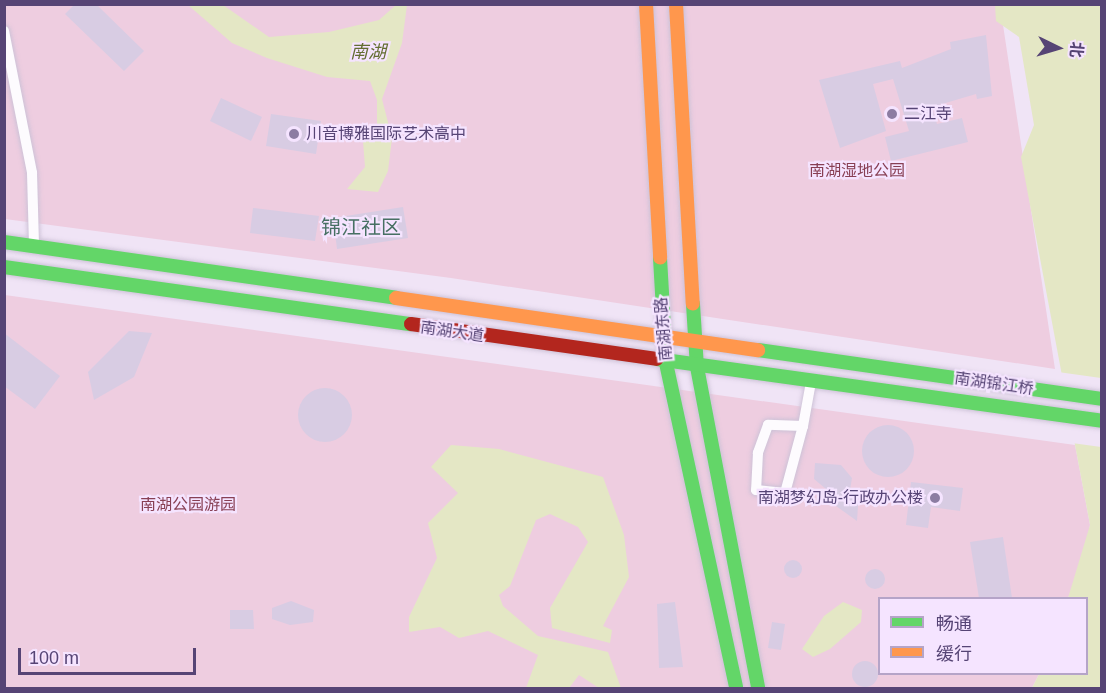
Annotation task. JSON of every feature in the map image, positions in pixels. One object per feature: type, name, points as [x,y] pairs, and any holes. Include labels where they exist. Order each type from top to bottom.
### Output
[{"type":"main road","name":"南湖东路","points":[[646,4],[666,363],[736,688]]},
{"type":"main road","name":"南湖东路","points":[[676,4],[697,367],[758,688]]},
{"type":"main road","name":"南湖大道","points":[[10,243],[887,370]]},
{"type":"main road","name":"南湖大道","points":[[9,268],[666,363],[891,393]]},
{"type":"main road","name":"南湖锦江桥","points":[[887,370],[1101,399]]},
{"type":"main road","name":"南湖锦江桥","points":[[891,393],[1101,420]]},
{"type":"street","points":[[4,31],[32,173],[34,246]]},
{"type":"street","points":[[803,426],[768,425],[758,453],[756,490],[785,494],[803,426],[811,382]]},
{"type":"green space","name":"南湖湿地公园","points":[[5,5],[1000,5],[1055,369],[451,278],[5,219]]},
{"type":"green space","name":"南湖公园游园","points":[[5,295],[1075,445],[1090,525],[1084,558],[1068,597],[878,597],[878,675],[1038,675],[1032,688],[5,688]]},
{"type":"water","name":"南湖","points":[[188,5],[223,5],[269,37],[329,32],[379,20],[396,5],[407,5],[402,43],[382,99],[392,138],[388,171],[378,192],[347,189],[365,167],[363,141],[377,124],[377,100],[370,81],[327,77],[267,58],[232,43]]},
{"type":"water","points":[[995,5],[1101,5],[1101,688],[1032,688],[1038,675],[1088,675],[1088,597],[1068,597],[1090,525],[1021,157],[1034,125],[1019,37],[996,21]]},
{"type":"water","points":[[451,445],[499,449],[603,477],[624,535],[629,577],[603,626],[612,630],[610,643],[552,628],[550,608],[588,542],[578,527],[550,514],[536,520],[510,586],[499,595],[503,606],[538,636],[608,652],[621,688],[599,688],[579,675],[569,688],[526,688],[538,655],[488,631],[459,638],[440,627],[409,632],[409,617],[437,558],[428,523],[458,493],[431,467]]},
{"type":"water","points":[[843,602],[862,610],[861,622],[830,649],[813,657],[802,649],[824,616]]},
{"type":"pier","points":[[1058,372],[1101,378],[1101,447],[1072,443]]},
{"type":"building","points":[[75,4],[96,4],[144,51],[124,71],[65,14]]},
{"type":"building","points":[[986,35],[992,96],[977,99],[976,94],[932,107],[937,124],[962,118],[968,142],[891,161],[885,137],[909,131],[893,79],[873,84],[886,131],[840,148],[819,80],[900,61],[902,68],[951,49],[950,42]]},
{"type":"building","name":"川音博雅国际艺术高中","points":[[221,98],[262,117],[251,141],[210,121]]},
{"type":"building","name":"川音博雅国际艺术高中","points":[[271,114],[321,121],[316,154],[266,146]]},
{"type":"building","points":[[403,207],[408,238],[337,249],[333,218]]},
{"type":"building","points":[[253,208],[319,216],[315,241],[250,233]]},
{"type":"building","points":[[129,331],[152,333],[134,377],[94,400],[88,372]]},
{"type":"building","points":[[4,333],[60,376],[35,409],[4,386]]},
{"type":"building","points":[[325,388],[335,390],[344,396],[350,405],[352,415],[350,425],[344,434],[335,440],[325,442],[315,440],[306,434],[300,425],[298,415],[300,405],[306,396],[315,390]]},
{"type":"building","points":[[883,425],[893,425],[903,429],[910,436],[914,451],[910,466],[903,473],[893,477],[883,477],[873,473],[866,466],[862,456],[862,446],[866,436],[873,429]]},
{"type":"building","points":[[815,463],[841,465],[852,478],[850,490],[859,491],[857,521],[836,506],[838,499],[814,479]]},
{"type":"building","name":"南湖梦幻岛-行政办公楼","points":[[911,482],[963,488],[960,511],[931,507],[928,528],[906,525]]},
{"type":"building","points":[[1003,537],[1012,597],[979,597],[970,542]]},
{"type":"building","points":[[789,560],[797,560],[802,565],[800,576],[789,578],[784,573],[784,565]]},
{"type":"building","points":[[875,569],[882,572],[885,579],[882,586],[875,589],[868,586],[865,579],[868,572]]},
{"type":"building","points":[[291,601],[314,610],[313,622],[290,625],[272,619],[272,608]]},
{"type":"building","points":[[675,602],[683,667],[659,668],[657,604]]},
{"type":"building","points":[[230,610],[253,610],[254,629],[230,629]]},
{"type":"building","points":[[772,622],[785,624],[781,650],[768,648]]},
{"type":"building","points":[[865,661],[874,665],[878,674],[874,683],[865,687],[856,683],[852,674],[856,665]]},
{"type":"traffic: fast","points":[[4,242],[396,298]]},
{"type":"traffic: fast","points":[[660,258],[666,363],[736,688]]},
{"type":"traffic: fast","points":[[4,267],[411,324]]},
{"type":"traffic: fast","points":[[693,304],[697,367],[758,688]]},
{"type":"traffic: fast","points":[[758,350],[1102,399]]},
{"type":"traffic: fast","points":[[657,359],[1102,421]]},
{"type":"traffic: slow","points":[[646,4],[660,258]]},
{"type":"traffic: slow","points":[[676,4],[693,304]]},
{"type":"traffic: slow","points":[[396,298],[758,350]]},
{"type":"traffic: jam","points":[[411,324],[657,359]]},
{"type":"place","name":"二江寺","points":[[892,114]]},
{"type":"place","name":"川音博雅国际艺术高中","points":[[294,134]]},
{"type":"place","name":"南湖梦幻岛-行政办公楼","points":[[935,498]]},
{"type":"district","name":"锦江社区","points":[[361,227]]}]
